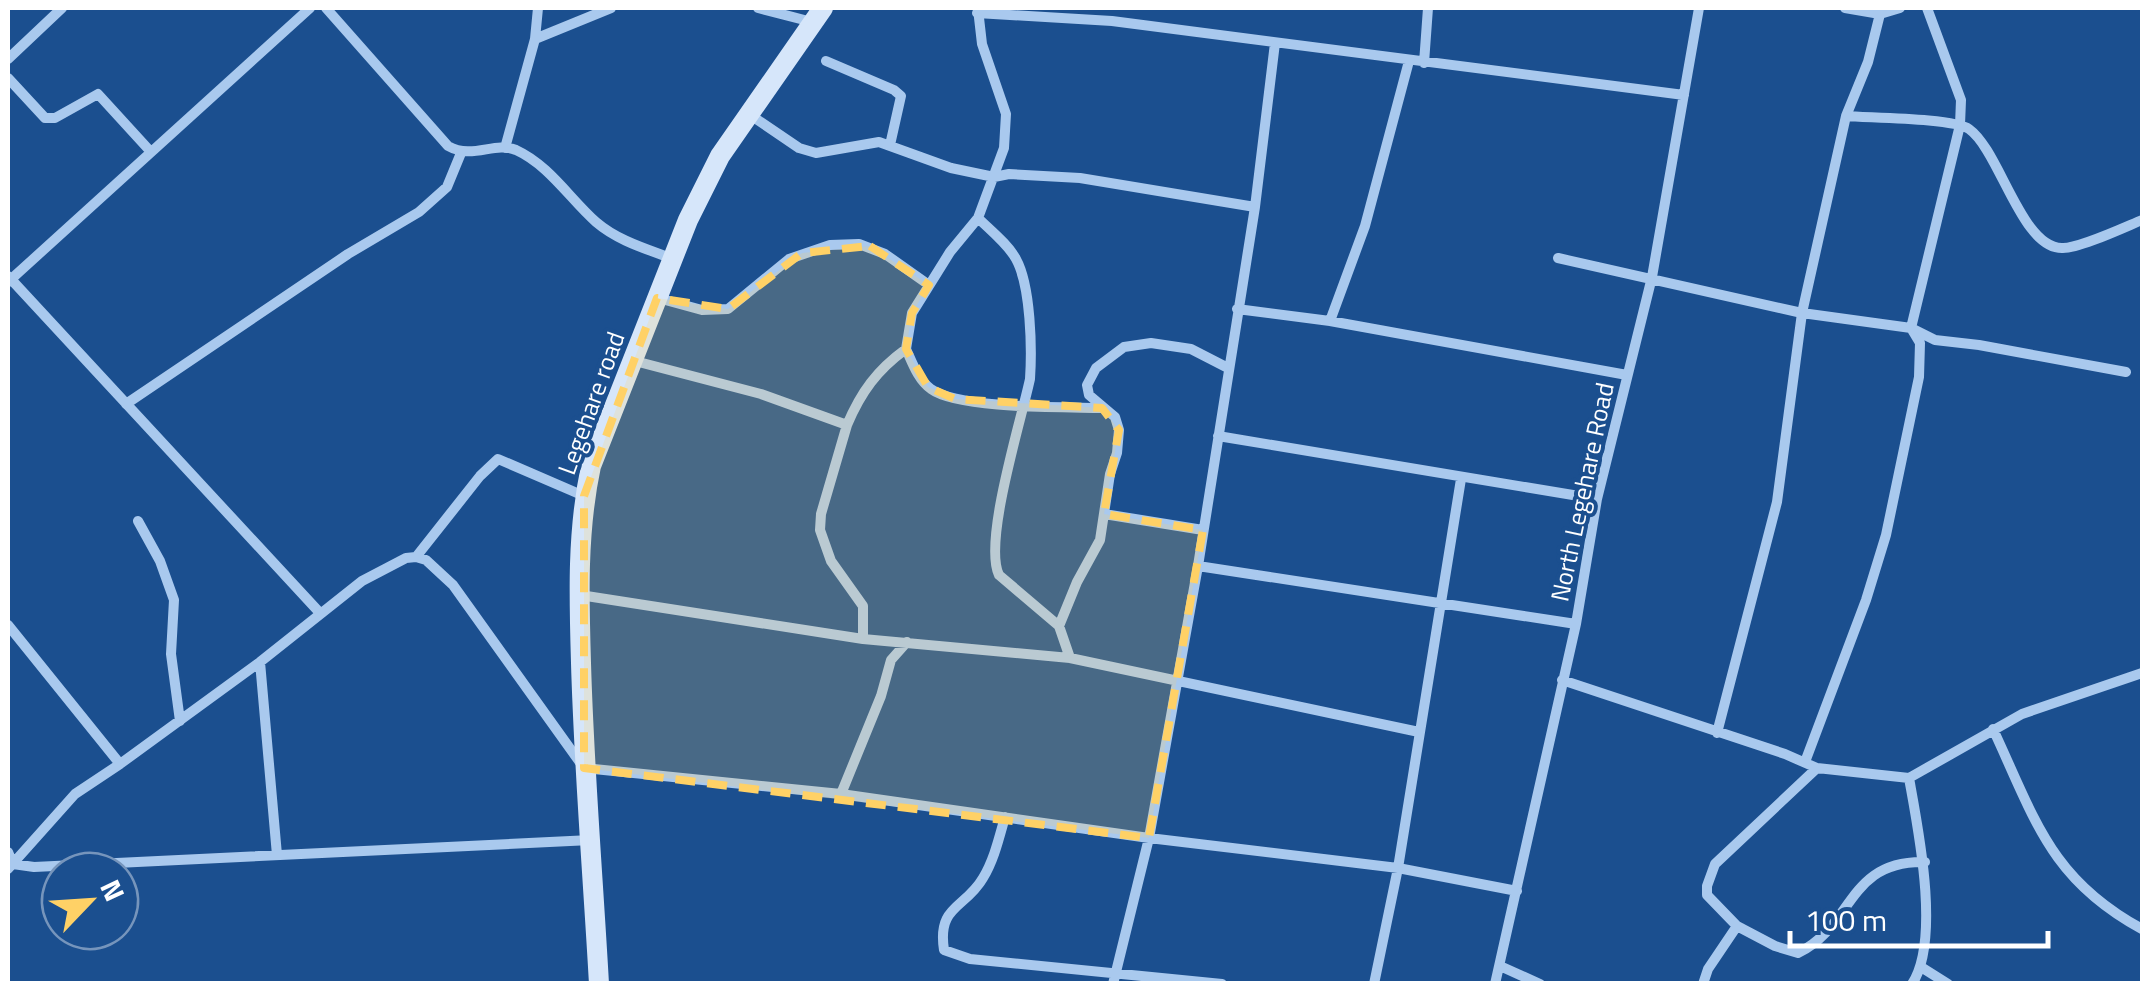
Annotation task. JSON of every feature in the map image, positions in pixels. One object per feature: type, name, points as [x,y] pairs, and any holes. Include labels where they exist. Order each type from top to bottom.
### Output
[{"type":"main road","name":"Legehare road","points":[[600,984],[584,768],[580,594],[584,496],[591,466],[688,220],[720,156],[818,15]]},
{"type":"street","points":[[8,59],[62,8]]},
{"type":"street","points":[[310,8],[8,279],[320,613]]},
{"type":"street","points":[[326,8],[448,146],[460,153],[514,149],[554,178],[598,224],[628,243],[673,259]]},
{"type":"street","points":[[504,148],[535,39],[538,8]]},
{"type":"street","points":[[535,39],[611,8]]},
{"type":"street","points":[[758,8],[818,15]]},
{"type":"street","points":[[1112,21],[1115,8]]},
{"type":"street","points":[[1424,62],[1428,8]]},
{"type":"street","name":"North Legehare Road","points":[[1495,984],[1576,624],[1598,499],[1652,277],[1700,8]]},
{"type":"street","points":[[1845,8],[1880,14],[1900,8]]},
{"type":"street","points":[[1805,762],[1866,600],[1886,534],[1918,378],[1920,343],[1911,328],[1960,126],[1960,100],[1946,52],[1926,8]]},
{"type":"street","points":[[1102,408],[955,399],[923,382],[906,349],[912,312],[978,218],[1007,127],[982,44],[978,10],[1112,21],[1684,94]]},
{"type":"street","points":[[1717,733],[1776,502],[1802,313],[1846,116],[1868,62],[1880,14]]},
{"type":"street","points":[[1114,978],[1149,838],[1198,566],[1276,43]]},
{"type":"street","points":[[826,61],[900,96],[890,145]]},
{"type":"street","points":[[1330,322],[1366,226],[1409,61]]},
{"type":"street","points":[[8,78],[45,118],[56,118],[98,94],[151,152]]},
{"type":"street","points":[[749,114],[798,148],[816,152],[866,143],[890,145],[951,168],[994,177],[1027,174],[1080,178],[1254,207]]},
{"type":"street","points":[[1846,116],[1960,126],[1973,133],[2026,222],[2050,245],[2064,249],[2142,220]]},
{"type":"street","points":[[126,404],[348,254],[419,212],[447,187],[460,153]]},
{"type":"street","points":[[978,218],[1016,259],[1023,280],[1032,355],[1025,405],[995,536],[994,564],[999,576],[1059,626],[1070,658]]},
{"type":"street","points":[[658,298],[702,310],[728,309],[790,259],[844,244],[870,246],[929,285]]},
{"type":"street","points":[[1558,258],[1802,313],[1911,328],[1935,340],[2126,372]]},
{"type":"street","points":[[1237,308],[1627,375]]},
{"type":"street","points":[[1059,626],[1100,540],[1119,430],[1115,417],[1090,395],[1087,386],[1096,368],[1124,347],[1151,344],[1191,350],[1228,368]]},
{"type":"street","points":[[863,639],[863,606],[831,561],[820,530],[821,514],[848,425],[867,386],[884,365],[906,349]]},
{"type":"street","points":[[631,360],[762,394],[848,425]]},
{"type":"street","points":[[1218,436],[1598,499]]},
{"type":"street","points":[[416,558],[480,476],[498,459],[584,496]]},
{"type":"street","points":[[1374,984],[1398,868],[1461,479]]},
{"type":"street","points":[[1104,514],[1204,530]]},
{"type":"street","points":[[138,521],[160,562],[174,600],[171,654],[180,721]]},
{"type":"street","points":[[10,867],[76,794],[260,662],[362,581],[406,558],[416,558],[426,560],[453,586],[584,768],[842,794],[1149,838],[1398,868],[1517,891]]},
{"type":"street","points":[[1198,566],[1576,624]]},
{"type":"street","points":[[580,594],[863,639],[1070,658],[1419,732]]},
{"type":"street","points":[[8,625],[120,764]]},
{"type":"street","points":[[842,794],[891,660],[907,642]]},
{"type":"street","points":[[260,662],[277,856]]},
{"type":"street","points":[[1562,680],[1817,768],[1909,778],[2022,714],[2142,673]]},
{"type":"street","points":[[1994,730],[2050,850],[2098,902],[2142,930]]},
{"type":"street","points":[[1817,768],[1715,864],[1707,886],[1708,896],[1736,926],[1788,952],[1798,952],[1815,942],[1869,878],[1887,865],[1925,862]]},
{"type":"street","points":[[1909,778],[1925,862],[1921,967],[1912,984]]},
{"type":"street","points":[[1005,818],[990,866],[980,883],[944,920],[944,950],[970,959],[1114,978],[1222,984]]},
{"type":"street","points":[[10,867],[591,840]]},
{"type":"street","points":[[8,852],[10,867]]},
{"type":"street","points":[[1703,984],[1708,969],[1736,926]]},
{"type":"street","points":[[1500,966],[1540,984]]},
{"type":"street","points":[[1921,967],[1947,983]]},
{"type":"highlighted area","points":[[870,246],[929,285],[912,313],[906,349],[928,387],[955,399],[1102,408],[1119,430],[1104,514],[1203,530],[1149,838],[584,768],[584,496],[657,298],[728,309],[802,253]]}]
